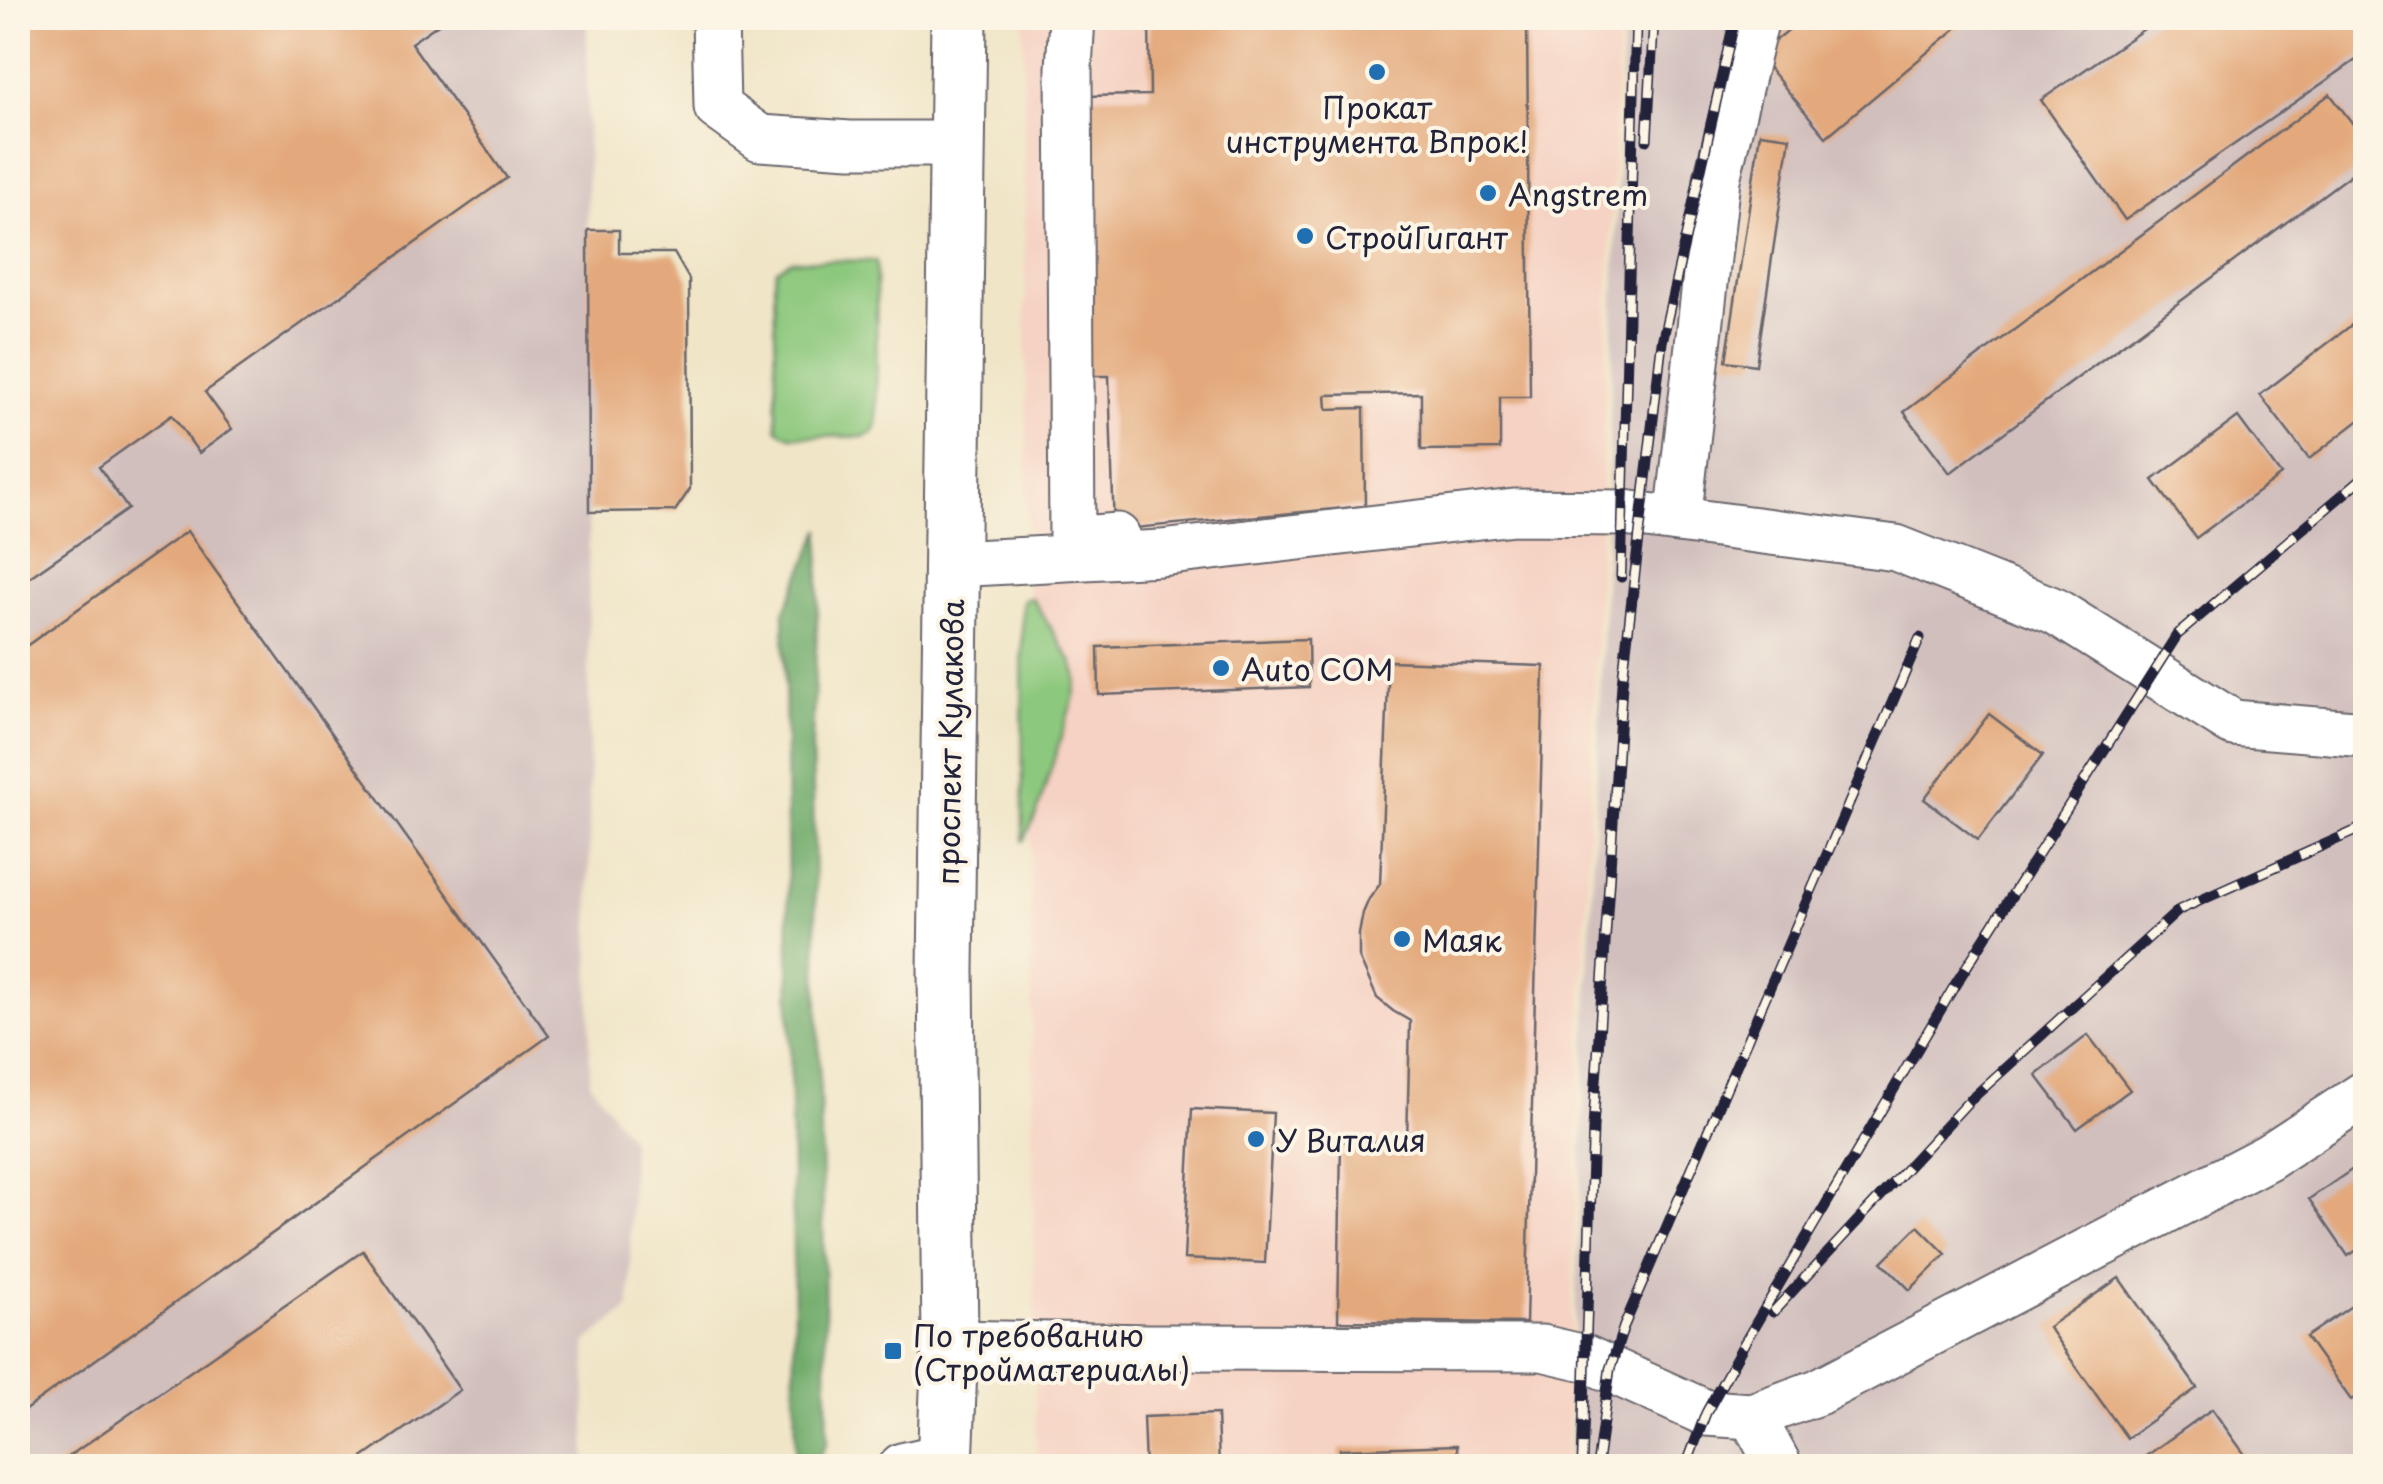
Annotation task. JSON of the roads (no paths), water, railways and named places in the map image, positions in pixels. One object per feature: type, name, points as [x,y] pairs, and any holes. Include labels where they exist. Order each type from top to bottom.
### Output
[{"type":"main road","name":"проспект Кулакова","points":[[937,1464],[950,1343],[946,970],[959,18]]},
{"type":"street","points":[[715,18],[717,107],[760,138],[850,144],[958,144]]},
{"type":"street","points":[[1072,18],[1072,540],[1508,501]]},
{"type":"street","points":[[1678,520],[1717,179],[1756,18]]},
{"type":"street","points":[[952,564],[1161,553],[1514,512],[1624,514],[1678,520],[1896,548],[2055,611],[2233,722],[2366,734]]},
{"type":"street","points":[[950,1343],[1542,1348],[1585,1358],[1706,1413],[1752,1416],[1818,1392],[2250,1166],[2366,1093]]},
{"type":"street","points":[[1752,1416],[1778,1466]]},
{"type":"railway","points":[[1621,577],[1636,18]]},
{"type":"railway","points":[[1647,140],[1654,18]]},
{"type":"railway","points":[[1582,1466],[1593,1128],[1622,684],[1662,342],[1735,18]]},
{"type":"railway","points":[[1686,1466],[1706,1413],[1745,1342],[1955,985],[2177,635],[2366,475]]},
{"type":"railway","points":[[1597,1466],[1610,1369],[1624,1326],[1920,638]]},
{"type":"railway","points":[[1773,1312],[1967,1103],[2179,910],[2366,826]]},
{"type":"place","name":"Прокат инструмента Впрок!","points":[[1377,72]]},
{"type":"place","name":"Angstrem","points":[[1488,193]]},
{"type":"place","name":"СтройГигант","points":[[1305,236]]},
{"type":"place","name":"Auto COM","points":[[1221,668]]},
{"type":"place","name":"Маяк","points":[[1402,939]]},
{"type":"place","name":"У Виталия","points":[[1256,1139]]},
{"type":"place","name":"По требованию (Стройматериалы)","points":[[893,1351]]}]
